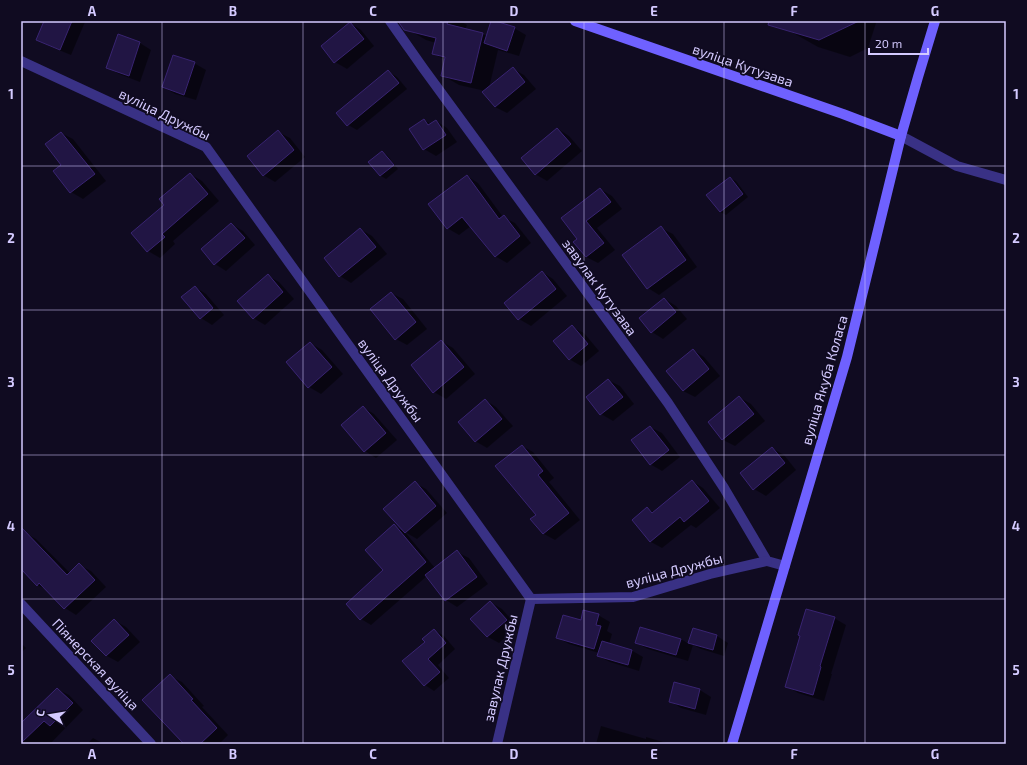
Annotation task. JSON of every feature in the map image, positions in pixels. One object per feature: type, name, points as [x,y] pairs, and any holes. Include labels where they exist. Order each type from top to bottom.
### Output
[{"type":"main road","name":"вуліца Кутузава","points":[[575,21],[843,114],[901,136]]},
{"type":"main road","name":"вуліца Якуба Коласа","points":[[732,744],[847,357],[901,136],[936,21]]},
{"type":"street","name":"завулак Кутузава","points":[[390,21],[668,403],[724,488],[767,561]]},
{"type":"street","name":"вуліца Дружбы","points":[[21,61],[206,147],[530,599],[633,597],[710,574],[767,561]]},
{"type":"street","points":[[901,136],[957,166],[1006,180]]},
{"type":"street","points":[[767,561],[785,566]]},
{"type":"street","name":"завулак Дружбы","points":[[497,744],[530,599]]},
{"type":"street","name":"Піянерская вуліца","points":[[21,604],[151,744]]},
{"type":"building","points":[[44,21],[72,21],[60,50],[36,40]]},
{"type":"building","points":[[398,21],[448,21],[447,24],[483,33],[471,83],[441,76],[445,57],[432,54],[436,38],[404,30]]},
{"type":"building","points":[[491,21],[515,27],[507,51],[484,43]]},
{"type":"building","points":[[769,21],[859,21],[819,40],[768,25]]},
{"type":"building","points":[[350,22],[364,39],[334,63],[321,46]]},
{"type":"building","points":[[118,34],[140,42],[129,76],[106,68]]},
{"type":"building","points":[[173,55],[195,62],[184,95],[162,87]]},
{"type":"building","points":[[513,67],[525,82],[495,107],[482,92]]},
{"type":"building","points":[[388,70],[399,83],[347,126],[336,113]]},
{"type":"building","points":[[424,119],[428,125],[436,120],[446,135],[423,150],[409,129]]},
{"type":"building","points":[[557,128],[571,144],[535,175],[521,158]]},
{"type":"building","points":[[278,130],[294,150],[263,176],[247,156]]},
{"type":"building","points":[[61,132],[95,174],[70,193],[53,171],[61,165],[45,144]]},
{"type":"building","points":[[382,151],[394,165],[380,176],[368,162]]},
{"type":"building","points":[[190,173],[208,194],[162,234],[165,237],[147,252],[131,233],[164,205],[159,199]]},
{"type":"building","points":[[467,175],[499,219],[504,215],[520,236],[495,257],[462,217],[447,229],[428,204]]},
{"type":"building","points":[[730,177],[743,194],[720,212],[706,195]]},
{"type":"building","points":[[600,188],[611,202],[586,221],[604,243],[586,257],[573,242],[577,239],[561,218]]},
{"type":"building","points":[[231,223],[245,238],[214,265],[201,249]]},
{"type":"building","points":[[661,226],[686,260],[647,289],[622,255]]},
{"type":"building","points":[[360,228],[376,247],[339,277],[324,258]]},
{"type":"building","points":[[542,271],[556,289],[518,320],[504,303]]},
{"type":"building","points":[[268,274],[283,292],[253,319],[237,301]]},
{"type":"building","points":[[195,286],[213,308],[200,319],[181,297]]},
{"type":"building","points":[[391,292],[416,322],[395,340],[370,309]]},
{"type":"building","points":[[664,298],[676,312],[651,333],[639,318]]},
{"type":"building","points":[[572,325],[588,344],[569,360],[553,341]]},
{"type":"building","points":[[441,340],[464,367],[433,393],[411,365]]},
{"type":"building","points":[[310,342],[332,367],[308,388],[286,362]]},
{"type":"building","points":[[693,349],[709,369],[683,391],[666,371]]},
{"type":"building","points":[[608,379],[623,397],[600,415],[586,397]]},
{"type":"building","points":[[739,396],[754,414],[722,440],[708,422]]},
{"type":"building","points":[[485,399],[502,419],[475,442],[458,422]]},
{"type":"building","points":[[363,406],[386,433],[364,452],[341,425]]},
{"type":"building","points":[[650,426],[669,450],[650,465],[631,440]]},
{"type":"building","points":[[522,445],[543,471],[538,475],[569,513],[543,534],[530,519],[536,515],[495,466]]},
{"type":"building","points":[[772,447],[785,463],[753,490],[740,473]]},
{"type":"building","points":[[692,480],[709,501],[684,522],[680,517],[650,542],[632,520],[647,507],[652,513]]},
{"type":"building","points":[[415,481],[436,506],[405,533],[383,509]]},
{"type":"building","points":[[394,524],[426,562],[360,620],[346,604],[383,570],[365,550]]},
{"type":"building","points":[[21,527],[67,575],[79,563],[95,580],[64,609],[39,583],[37,586],[21,569]]},
{"type":"building","points":[[457,550],[477,577],[445,601],[425,575]]},
{"type":"building","points":[[490,601],[507,620],[487,637],[470,619]]},
{"type":"building","points":[[806,609],[835,617],[813,695],[785,687],[800,636],[798,635]]},
{"type":"building","points":[[583,610],[599,614],[596,625],[601,626],[594,649],[556,638],[563,615],[581,620]]},
{"type":"building","points":[[114,619],[129,635],[106,656],[91,641]]},
{"type":"building","points":[[640,627],[681,639],[676,655],[635,643]]},
{"type":"building","points":[[693,628],[717,635],[713,650],[688,643]]},
{"type":"building","points":[[434,629],[446,643],[428,659],[440,672],[424,686],[402,661],[425,642],[422,639]]},
{"type":"building","points":[[602,641],[632,650],[628,665],[597,656]]},
{"type":"building","points":[[170,674],[193,699],[191,700],[217,728],[200,744],[184,744],[142,700]]},
{"type":"building","points":[[674,682],[700,689],[695,709],[669,702]]},
{"type":"building","points":[[57,688],[73,703],[50,726],[44,721],[21,743],[21,723]]}]
